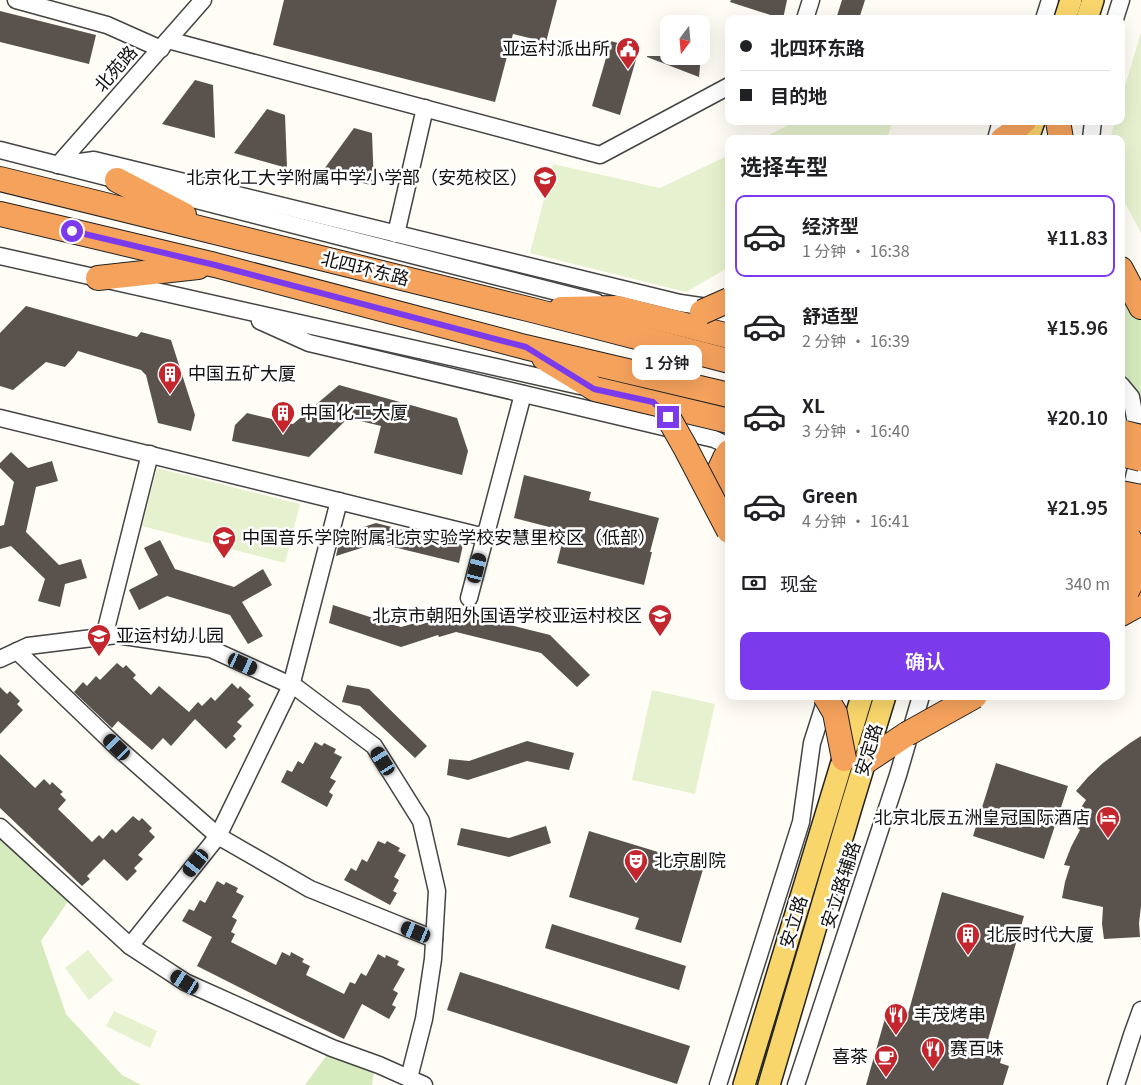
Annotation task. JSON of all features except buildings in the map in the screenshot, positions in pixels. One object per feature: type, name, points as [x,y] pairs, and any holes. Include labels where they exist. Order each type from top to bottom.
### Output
[{"type":"highway","points":[[1008,135],[1019,125]]},
{"type":"highway","name":"北四环东路","points":[[0,179],[532,310],[725,361]]},
{"type":"highway","points":[[117,180],[219,233]]},
{"type":"highway","name":"北四环东路","points":[[0,214],[215,265],[526,347],[725,394]]},
{"type":"highway","points":[[98,278],[215,265]]},
{"type":"highway","points":[[1125,265],[1141,293]]},
{"type":"highway","points":[[1125,277],[1141,307]]},
{"type":"highway","points":[[669,321],[702,312],[725,302]]},
{"type":"highway","points":[[532,310],[626,310],[725,335]]},
{"type":"highway","points":[[526,347],[594,389],[725,420]]},
{"type":"highway","points":[[653,402],[668,417],[725,523]]},
{"type":"highway","points":[[1130,438],[1141,459]]},
{"type":"highway","points":[[725,458],[718,474],[721,498],[725,504]]},
{"type":"highway","points":[[1125,493],[1141,497]]},
{"type":"highway","points":[[1125,514],[1141,519]]},
{"type":"highway","points":[[1125,531],[1136,555],[1136,573],[1125,594]]},
{"type":"highway","points":[[1125,612],[1141,603]]},
{"type":"highway","points":[[828,700],[855,760],[968,700]]},
{"type":"main road","points":[[1066,15],[1071,0]]},
{"type":"main road","points":[[1089,15],[1093,0]]},
{"type":"main road","name":"安定路","points":[[855,760],[862,700]]},
{"type":"main road","name":"安定路","points":[[855,760],[883,700]]},
{"type":"main road","name":"安立路","points":[[744,1085],[855,760]]},
{"type":"main road","name":"安立路","points":[[769,1085],[842,802]]},
{"type":"street","points":[[16,0],[107,25],[165,44],[425,108],[600,154],[725,88]]},
{"type":"street","name":"北苑路","points":[[58,165],[203,0]]},
{"type":"street","points":[[806,15],[811,0]]},
{"type":"street","points":[[1045,15],[1050,0]]},
{"type":"street","points":[[1116,15],[1121,0]]},
{"type":"street","points":[[396,234],[425,108]]},
{"type":"street","name":"北四环东路","points":[[0,150],[626,310]]},
{"type":"street","points":[[58,165],[94,160],[680,304],[725,309]]},
{"type":"street","points":[[0,256],[594,389]]},
{"type":"street","points":[[231,307],[309,343],[714,440],[725,444]]},
{"type":"street","points":[[469,598],[523,394]]},
{"type":"street","points":[[1125,511],[1141,449],[1131,395]]},
{"type":"street","points":[[0,418],[484,537]]},
{"type":"street","points":[[104,637],[150,454]]},
{"type":"street","points":[[130,946],[218,836],[291,686],[339,501]]},
{"type":"street","points":[[1125,548],[1141,550]]},
{"type":"street","points":[[0,659],[28,646],[117,635],[211,648],[297,688],[374,746],[420,820],[437,891],[433,959],[424,1019],[409,1078]]},
{"type":"street","points":[[17,651],[117,747],[218,836],[310,889],[434,939]]},
{"type":"street","points":[[718,1085],[801,822],[812,743],[825,700]]},
{"type":"street","name":"安立路辅路","points":[[796,1085],[898,775],[920,700]]},
{"type":"street","points":[[0,827],[130,946],[185,982],[332,1048],[379,1065],[424,1085]]},
{"type":"street","points":[[1116,1085],[1141,1010]]},
{"type":"green space","points":[[1141,32],[1141,233],[1125,203],[1125,135],[1111,135],[1114,125],[1125,125],[1125,86]]},
{"type":"green space","points":[[788,125],[891,125],[888,135],[769,135]]},
{"type":"green space","points":[[725,157],[725,269],[686,292],[530,253],[553,164],[660,188]]},
{"type":"green space","points":[[1125,288],[1141,318],[1141,398],[1125,382]]},
{"type":"green space","points":[[157,468],[300,504],[285,563],[142,526]]},
{"type":"green space","points":[[652,690],[715,704],[695,794],[632,780]]},
{"type":"green space","points":[[0,827],[73,894],[41,941],[66,1014],[122,1075],[141,1085],[0,1085]]},
{"type":"green space","points":[[88,950],[113,980],[89,1000],[65,968]]},
{"type":"green space","points":[[114,1011],[157,1031],[150,1048],[106,1026]]},
{"type":"green space","points":[[332,1048],[375,1064],[372,1085],[305,1085]]},
{"type":"place","name":"亚运村派出所","points":[[628,70]]},
{"type":"place","name":"北京化工大学附属中学小学部（安苑校区）","points":[[545,199]]},
{"type":"place","name":"中国五矿大厦","points":[[170,395]]},
{"type":"place","name":"中国化工大厦","points":[[283,434]]},
{"type":"place","name":"中国音乐学院附属北京实验学校安慧里校区（低部）","points":[[224,559]]},
{"type":"place","name":"北京市朝阳外国语学校亚运村校区","points":[[660,637]]},
{"type":"place","name":"亚运村幼儿园","points":[[99,657]]},
{"type":"place","name":"北京北辰五洲皇冠国际酒店","points":[[1108,839]]},
{"type":"place","name":"北京剧院","points":[[636,882]]},
{"type":"place","name":"北辰时代大厦","points":[[968,956]]},
{"type":"place","name":"丰茂烤串","points":[[896,1036]]},
{"type":"place","name":"赛百味","points":[[933,1070]]},
{"type":"place","name":"喜茶","points":[[886,1078]]},
{"type":"route","points":[[72,231],[215,265],[526,347],[594,389],[653,402],[668,417]]}]
